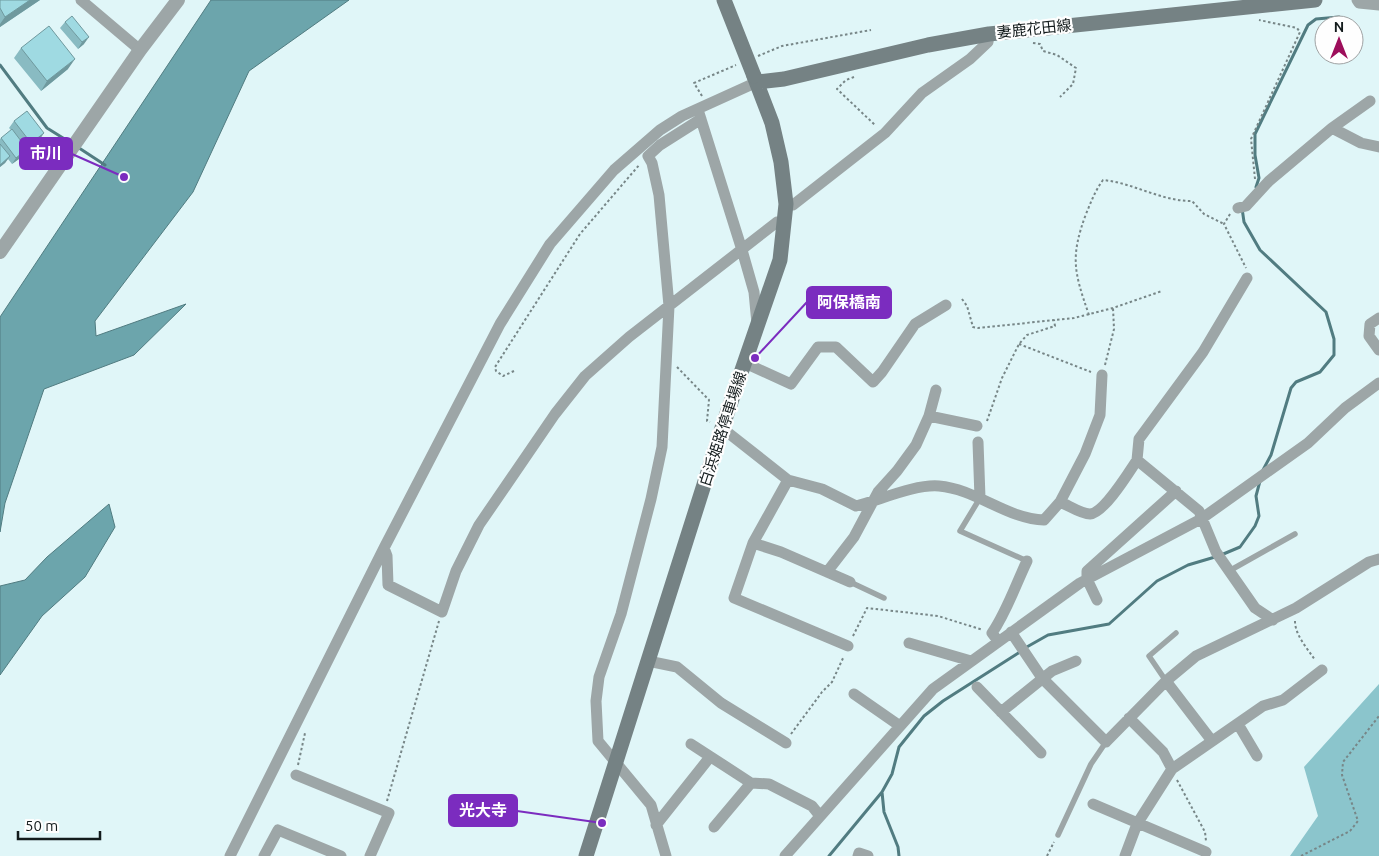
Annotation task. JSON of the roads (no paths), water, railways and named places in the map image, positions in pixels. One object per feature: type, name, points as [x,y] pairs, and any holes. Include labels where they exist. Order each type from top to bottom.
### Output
[{"type":"main road","name":"白浜姫路停車場線","points":[[586,856],[722,428],[780,260],[786,204],[781,162],[774,132],[724,0]]},
{"type":"main road","name":"妻鹿花田線","points":[[755,79],[784,79],[928,45],[988,34],[1315,0]]},
{"type":"street","points":[[81,0],[140,50]]},
{"type":"street","points":[[0,252],[140,50],[178,0]]},
{"type":"street","points":[[1357,0],[1359,3],[1379,5]]},
{"type":"street","points":[[793,205],[885,133],[922,93],[988,42],[988,34]]},
{"type":"street","points":[[666,856],[651,805],[615,764],[598,741],[596,701],[598,685],[621,614],[651,499],[662,437],[669,306],[660,203],[652,163],[648,156],[702,111],[755,79]]},
{"type":"street","points":[[1242,207],[1269,181],[1332,128],[1370,101]]},
{"type":"street","points":[[702,111],[754,292],[757,328]]},
{"type":"street","points":[[230,856],[384,548],[500,324],[550,244],[614,170],[660,130],[682,116],[702,111]]},
{"type":"street","points":[[1332,128],[1361,143],[1379,147]]},
{"type":"street","points":[[384,548],[387,556],[388,585],[442,612],[456,571],[479,525],[555,414],[585,376],[629,337],[777,222]]},
{"type":"street","points":[[1060,502],[1088,514],[1095,513],[1118,488],[1137,460],[1139,439],[1203,352],[1247,278]]},
{"type":"street","points":[[745,362],[791,384],[818,348],[836,347],[873,382],[915,324],[946,305]]},
{"type":"street","points":[[1379,318],[1370,324],[1369,336],[1379,350]]},
{"type":"street","points":[[722,428],[788,480],[822,488],[856,506],[915,489],[938,486],[980,498],[1032,520],[1044,520],[1060,502],[1085,454],[1100,415],[1102,375]]},
{"type":"street","points":[[995,637],[1011,632],[1087,579],[1201,519],[1308,443],[1345,408],[1379,383]]},
{"type":"street","points":[[827,572],[854,536],[882,487],[897,471],[916,445],[929,416],[936,390]]},
{"type":"street","points":[[929,416],[977,426]]},
{"type":"street","points":[[978,442],[980,498]]},
{"type":"street","points":[[1137,460],[1199,511],[1216,552],[1255,608],[1273,620]]},
{"type":"street","points":[[788,480],[753,543],[734,598],[848,646]]},
{"type":"street","points":[[1097,600],[1087,579],[1087,570],[1176,491]]},
{"type":"street","points":[[753,543],[850,582]]},
{"type":"street","points":[[1011,632],[1042,678],[1106,742],[1166,682],[1196,656],[1296,608],[1369,562],[1379,559]]},
{"type":"street","points":[[784,856],[933,689],[971,661],[995,637],[1005,614],[1006,605],[1027,561]]},
{"type":"street","points":[[909,643],[971,661]]},
{"type":"street","points":[[1001,712],[1042,678],[1076,660]]},
{"type":"street","points":[[648,662],[677,667],[721,703],[786,743]]},
{"type":"street","points":[[1125,856],[1137,824],[1172,769],[1263,706],[1283,700],[1322,670]]},
{"type":"street","points":[[1166,682],[1212,741]]},
{"type":"street","points":[[977,687],[1040,753]]},
{"type":"street","points":[[854,694],[900,726]]},
{"type":"street","points":[[1129,718],[1162,752],[1172,769]]},
{"type":"street","points":[[1238,724],[1257,756]]},
{"type":"street","points":[[691,744],[751,783],[768,784],[812,806],[820,816]]},
{"type":"street","points":[[656,825],[710,757]]},
{"type":"street","points":[[296,775],[389,813],[370,856]]},
{"type":"street","points":[[714,827],[751,783]]},
{"type":"street","points":[[1093,804],[1190,851],[1206,852]]},
{"type":"street","points":[[264,856],[278,830],[341,856]]},
{"type":"street","points":[[858,856],[859,852],[868,856]]},
{"type":"lane","points":[[980,498],[960,531],[1027,561]]},
{"type":"lane","points":[[1227,567],[1295,534]]},
{"type":"lane","points":[[850,582],[884,598]]},
{"type":"lane","points":[[1166,682],[1149,656],[1176,633]]},
{"type":"lane","points":[[1058,835],[1090,764],[1106,742]]},
{"type":"waterway","points":[[1256,187],[1259,178],[1255,155],[1255,134],[1308,25],[1314,20]]},
{"type":"waterway","points":[[0,65],[47,128],[71,143]]},
{"type":"waterway","points":[[76,146],[105,165]]},
{"type":"waterway","points":[[1242,208],[1244,222],[1260,250],[1326,312],[1334,339],[1334,355],[1320,372],[1296,382],[1291,388],[1271,455],[1263,470]]},
{"type":"waterway","points":[[1221,555],[1240,547],[1255,526],[1259,516],[1256,496],[1260,481]]},
{"type":"waterway","points":[[1025,648],[1048,635],[1109,624],[1157,581],[1188,565],[1215,557]]},
{"type":"waterway","points":[[829,856],[882,792],[892,774],[899,747],[924,716],[943,701],[1020,652]]},
{"type":"waterway","points":[[882,792],[884,812],[898,847],[899,856]]},
{"type":"place","name":"市川","points":[[124,177]]},
{"type":"place","name":"阿保橋南","points":[[755,358]]},
{"type":"place","name":"光大寺","points":[[602,823]]}]
